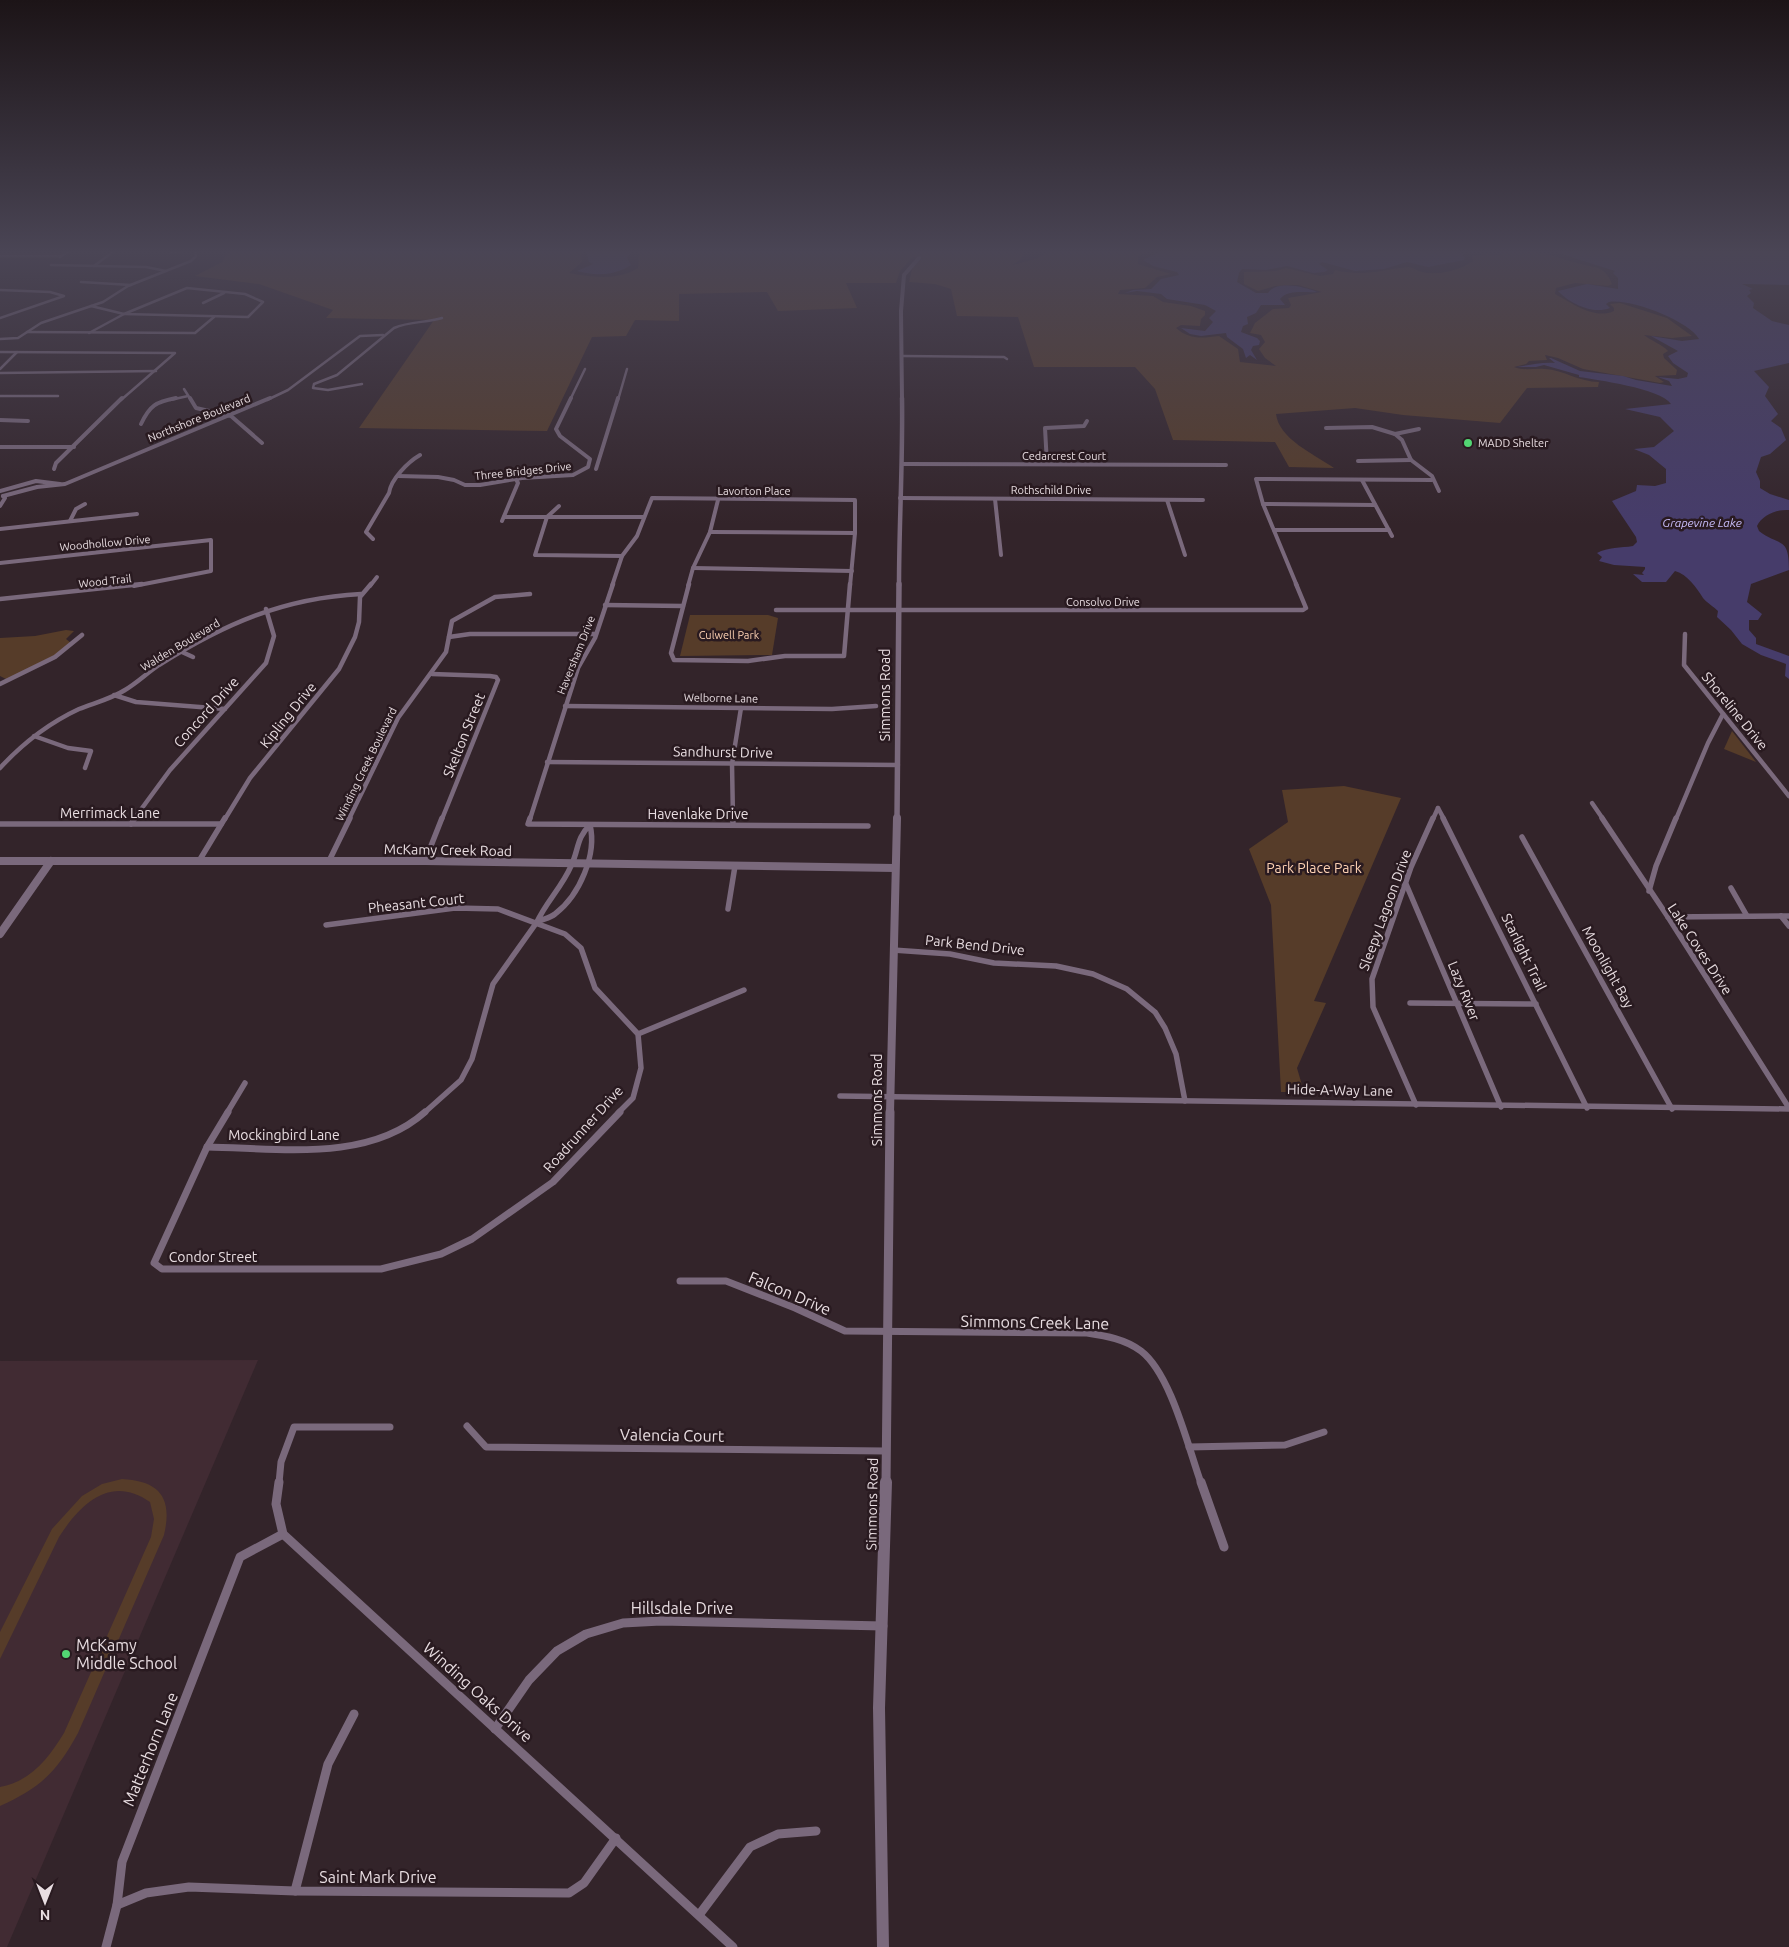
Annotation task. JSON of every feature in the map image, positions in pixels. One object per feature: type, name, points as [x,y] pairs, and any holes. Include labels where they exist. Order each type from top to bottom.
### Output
[{"type":"street","name":"Northshore Boulevard","points":[[1,494],[64,484],[164,440],[231,416],[288,390],[352,342]]},
{"type":"street","points":[[362,384],[320,390],[313,388],[314,384],[337,375],[375,342]]},
{"type":"street","name":"Simmons Road","points":[[883,1947],[879,1708],[883,1626],[889,1333],[893,950],[898,765],[900,498],[903,464],[901,405],[903,342]]},
{"type":"street","points":[[0,352],[175,353],[156,371],[133,388],[56,463],[54,468]]},
{"type":"street","points":[[0,369],[17,352]]},
{"type":"street","points":[[903,356],[1004,357],[1007,359]]},
{"type":"street","name":"Three Bridges Drive","points":[[398,476],[429,476],[454,479],[462,484],[473,485],[516,479],[562,478],[582,472],[587,468],[590,459],[560,436],[556,429],[585,369]]},
{"type":"street","points":[[596,470],[627,369]]},
{"type":"street","points":[[0,373],[156,371]]},
{"type":"street","points":[[184,389],[196,408],[231,416],[262,443]]},
{"type":"street","points":[[0,396],[58,396]]},
{"type":"street","points":[[141,424],[148,409],[163,401],[188,396]]},
{"type":"street","points":[[0,420],[28,421]]},
{"type":"street","points":[[1047,464],[1045,428],[1084,426],[1087,420]]},
{"type":"street","points":[[1326,428],[1372,427],[1395,434],[1404,443],[1411,460],[1428,472],[1439,491]]},
{"type":"street","points":[[1395,434],[1418,428]]},
{"type":"street","points":[[0,447],[74,447]]},
{"type":"street","points":[[373,539],[366,532],[389,493],[390,487],[411,460],[420,455]]},
{"type":"street","points":[[1358,461],[1411,460]]},
{"type":"street","name":"Cedarcrest Court","points":[[903,464],[1226,465]]},
{"type":"street","points":[[516,479],[518,483],[503,519],[644,517]]},
{"type":"street","points":[[1389,530],[1274,530],[1263,504],[1256,479],[1432,480]]},
{"type":"street","points":[[1362,480],[1392,536]]},
{"type":"street","name":"Northshore Boulevard","points":[[1,494],[30,483],[52,482],[64,484]]},
{"type":"street","points":[[29,489],[30,483]]},
{"type":"street","points":[[0,506],[5,498],[1,494]]},
{"type":"street","name":"Lavorton Place","points":[[652,498],[855,500],[855,533]]},
{"type":"street","name":"Haversham Drive","points":[[528,824],[578,668],[596,634],[622,556],[637,536],[652,498]]},
{"type":"street","name":"Rothschild Drive","points":[[900,498],[1203,500]]},
{"type":"street","points":[[995,499],[1001,555]]},
{"type":"street","points":[[710,532],[855,533],[844,656],[797,656],[748,660],[674,660],[671,653],[693,568],[710,532],[718,500]]},
{"type":"street","points":[[1167,500],[1185,555]]},
{"type":"street","points":[[70,521],[76,509],[85,504]]},
{"type":"street","points":[[1263,504],[1376,505]]},
{"type":"street","points":[[559,506],[547,517],[535,555],[622,556]]},
{"type":"street","points":[[0,529],[137,514]]},
{"type":"street","name":"Consolvo Drive","points":[[776,610],[1297,611],[1306,608],[1274,530]]},
{"type":"street","name":"Woodhollow Drive","points":[[0,563],[68,555],[141,550],[211,540],[211,571]]},
{"type":"street","points":[[693,568],[852,571]]},
{"type":"street","name":"Wood Trail","points":[[0,599],[146,585],[182,579],[211,571]]},
{"type":"street","points":[[362,594],[377,578]]},
{"type":"street","name":"Walden Boulevard","points":[[0,768],[15,750],[34,736],[86,706],[114,695],[182,652],[240,619],[266,609],[320,596],[362,594]]},
{"type":"street","name":"Kipling Drive","points":[[198,861],[250,778],[339,669],[355,637],[362,594]]},
{"type":"street","name":"Winding Creek Boulevard","points":[[329,861],[398,718],[432,674],[446,652],[452,621],[461,614],[495,597],[530,594]]},
{"type":"street","points":[[605,605],[683,606]]},
{"type":"street","name":"Concord Drive","points":[[131,824],[170,770],[266,663],[274,647],[274,626],[266,609]]},
{"type":"street","points":[[450,637],[470,634],[596,634]]},
{"type":"street","name":"Shoreline Drive","points":[[1685,634],[1684,665],[1789,796]]},
{"type":"street","points":[[1,683],[54,657],[82,635]]},
{"type":"street","points":[[182,652],[193,657]]},
{"type":"street","name":"Skelton Street","points":[[425,862],[498,680],[496,677],[490,676],[432,674]]},
{"type":"street","points":[[114,695],[136,702],[225,709]]},
{"type":"street","name":"Welborne Lane","points":[[565,706],[832,709],[876,706]]},
{"type":"street","points":[[733,826],[732,764],[741,708]]},
{"type":"street","points":[[1649,891],[1656,866],[1708,743],[1723,714]]},
{"type":"street","points":[[34,736],[68,748],[91,752],[85,768]]},
{"type":"street","name":"Sandhurst Drive","points":[[548,762],[898,765]]},
{"type":"street","name":"Lake Coves Drive","points":[[1592,803],[1649,891],[1668,916],[1789,1109]]},
{"type":"street","name":"Sleepy Lagoon Drive","points":[[1416,1105],[1372,1003],[1372,979],[1414,861],[1438,808]]},
{"type":"street","name":"Starlight Trail","points":[[1438,808],[1587,1108]]},
{"type":"street","name":"Merrimack Lane","points":[[0,824],[221,824]]},
{"type":"street","name":"Havenlake Drive","points":[[528,824],[868,826]]},
{"type":"street","name":"Mockingbird Lane","points":[[207,1147],[338,1149],[363,1145],[413,1123],[461,1080],[472,1059],[493,984],[537,922],[542,910],[561,886],[572,865],[581,834],[590,825],[594,834],[579,885],[554,914],[537,922]]},
{"type":"street","name":"Moonlight Bay","points":[[1522,837],[1672,1109]]},
{"type":"street","name":"McKamy Creek Road","points":[[0,860],[329,861],[895,868]]},
{"type":"street","points":[[0,934],[51,861]]},
{"type":"street","points":[[728,909],[735,866]]},
{"type":"street","name":"Lazy River","points":[[1406,884],[1501,1107]]},
{"type":"street","points":[[1731,888],[1747,916]]},
{"type":"street","name":"Pheasant Court","points":[[326,925],[455,908],[498,909],[537,922]]},
{"type":"street","points":[[1668,916],[1789,916]]},
{"type":"street","points":[[1781,916],[1789,926]]},
{"type":"street","points":[[537,922],[565,934],[581,948],[595,988],[638,1034],[744,990]]},
{"type":"street","name":"Park Bend Drive","points":[[893,950],[945,953],[989,962],[1039,964],[1079,971],[1115,981],[1139,996],[1155,1012],[1166,1029],[1175,1053],[1185,1101]]},
{"type":"street","points":[[1410,1002],[1536,1004]]},
{"type":"street","name":"Roadrunner Drive","points":[[472,1239],[553,1182],[633,1098],[641,1068],[638,1034]]},
{"type":"street","name":"Condor Street","points":[[246,1083],[207,1147],[154,1263],[162,1269],[380,1269],[441,1254],[472,1239]]},
{"type":"street","name":"Hide-A-Way Lane","points":[[840,1096],[1501,1107],[1789,1109]]},
{"type":"street","name":"Falcon Drive","points":[[680,1281],[726,1281],[795,1308],[845,1331],[889,1333]]},
{"type":"street","name":"Simmons Creek Lane","points":[[889,1333],[1086,1333],[1115,1336],[1144,1352],[1160,1370],[1224,1546]]},
{"type":"street","points":[[283,1534],[276,1504],[281,1462],[294,1426],[390,1427]]},
{"type":"street","name":"Valencia Court","points":[[467,1426],[486,1447],[886,1451]]},
{"type":"street","points":[[1189,1447],[1285,1445],[1324,1432]]},
{"type":"street","name":"Winding Oaks Drive","points":[[283,1534],[733,1947]]},
{"type":"street","name":"Matterhorn Lane","points":[[106,1947],[117,1905],[122,1862],[128,1844],[240,1557],[283,1534]]},
{"type":"street","name":"Hillsdale Drive","points":[[495,1729],[530,1680],[557,1651],[586,1634],[624,1623],[661,1621],[883,1626]]},
{"type":"street","points":[[295,1891],[328,1764],[354,1714]]},
{"type":"street","points":[[699,1915],[750,1847],[778,1834],[816,1832]]},
{"type":"street","name":"Saint Mark Drive","points":[[117,1905],[146,1893],[189,1886],[295,1891],[569,1893],[584,1883],[616,1838]]},
{"type":"shaded area","name":"McKamy Middle School","points":[[258,1360],[7,1947],[0,1947],[0,1361]]},
{"type":"green space","points":[[419,342],[590,342],[547,431],[359,428]]},
{"type":"green space","points":[[1026,342],[1228,342],[1238,349],[1240,362],[1276,366],[1265,358],[1259,349],[1265,342],[1655,342],[1668,351],[1663,354],[1664,358],[1677,370],[1676,375],[1655,376],[1664,382],[1660,383],[1583,369],[1558,358],[1545,355],[1547,360],[1529,361],[1526,364],[1514,367],[1559,371],[1585,380],[1599,382],[1598,387],[1527,388],[1500,423],[1403,415],[1355,408],[1276,414],[1279,423],[1290,438],[1334,468],[1289,467],[1275,442],[1173,440],[1155,389],[1135,367],[1034,367]]},
{"type":"green space","name":"Culwell Park","points":[[690,615],[768,615],[778,618],[772,655],[680,656]]},
{"type":"green space","points":[[66,630],[74,631],[66,639],[71,643],[50,659],[8,680],[0,676],[0,638],[35,636]]},
{"type":"green space","points":[[1732,731],[1756,762],[1724,749]]},
{"type":"green space","name":"Park Place Park","points":[[1344,786],[1401,798],[1314,1001],[1326,1003],[1297,1068],[1304,1092],[1281,1092],[1271,905],[1249,849],[1288,822],[1282,790]]},
{"type":"green space","points":[[122,1479],[145,1483],[160,1494],[166,1510],[164,1535],[78,1733],[70,1747],[55,1768],[37,1785],[0,1806],[0,1787],[21,1780],[38,1768],[52,1752],[64,1733],[151,1537],[154,1519],[150,1502],[136,1494],[122,1491],[110,1492],[87,1504],[67,1525],[59,1537],[0,1659],[0,1632],[52,1529],[82,1496],[102,1484]]},
{"type":"water","points":[[1233,342],[1260,342],[1259,345],[1253,346],[1251,350],[1257,360],[1250,355],[1246,358],[1243,349]]},
{"type":"water","name":"Grapevine Lake","points":[[1662,342],[1789,342],[1789,363],[1754,371],[1769,387],[1765,396],[1778,414],[1771,421],[1781,428],[1786,440],[1770,454],[1761,457],[1756,472],[1760,481],[1760,488],[1770,494],[1789,500],[1789,510],[1770,514],[1762,519],[1757,526],[1759,531],[1785,547],[1789,559],[1789,570],[1751,584],[1747,602],[1762,614],[1758,620],[1749,620],[1749,630],[1756,638],[1756,644],[1789,656],[1789,679],[1785,676],[1786,664],[1761,655],[1742,644],[1717,617],[1718,611],[1704,600],[1684,575],[1675,571],[1666,582],[1642,582],[1633,574],[1644,575],[1642,573],[1645,567],[1614,565],[1599,561],[1602,557],[1597,553],[1601,551],[1633,546],[1637,542],[1636,537],[1612,501],[1636,491],[1637,485],[1655,486],[1666,483],[1666,469],[1649,455],[1634,449],[1654,447],[1674,431],[1660,417],[1625,409],[1671,404],[1665,398],[1642,389],[1579,377],[1579,375],[1544,365],[1517,367],[1540,363],[1555,363],[1549,358],[1551,358],[1580,371],[1623,376],[1672,386],[1669,381],[1658,377],[1678,379],[1687,377],[1688,373],[1673,363],[1668,356],[1678,351]]},
{"type":"place","name":"MADD Shelter","points":[[1468,443]]},
{"type":"place","name":"McKamy Middle School","points":[[66,1654]]}]
